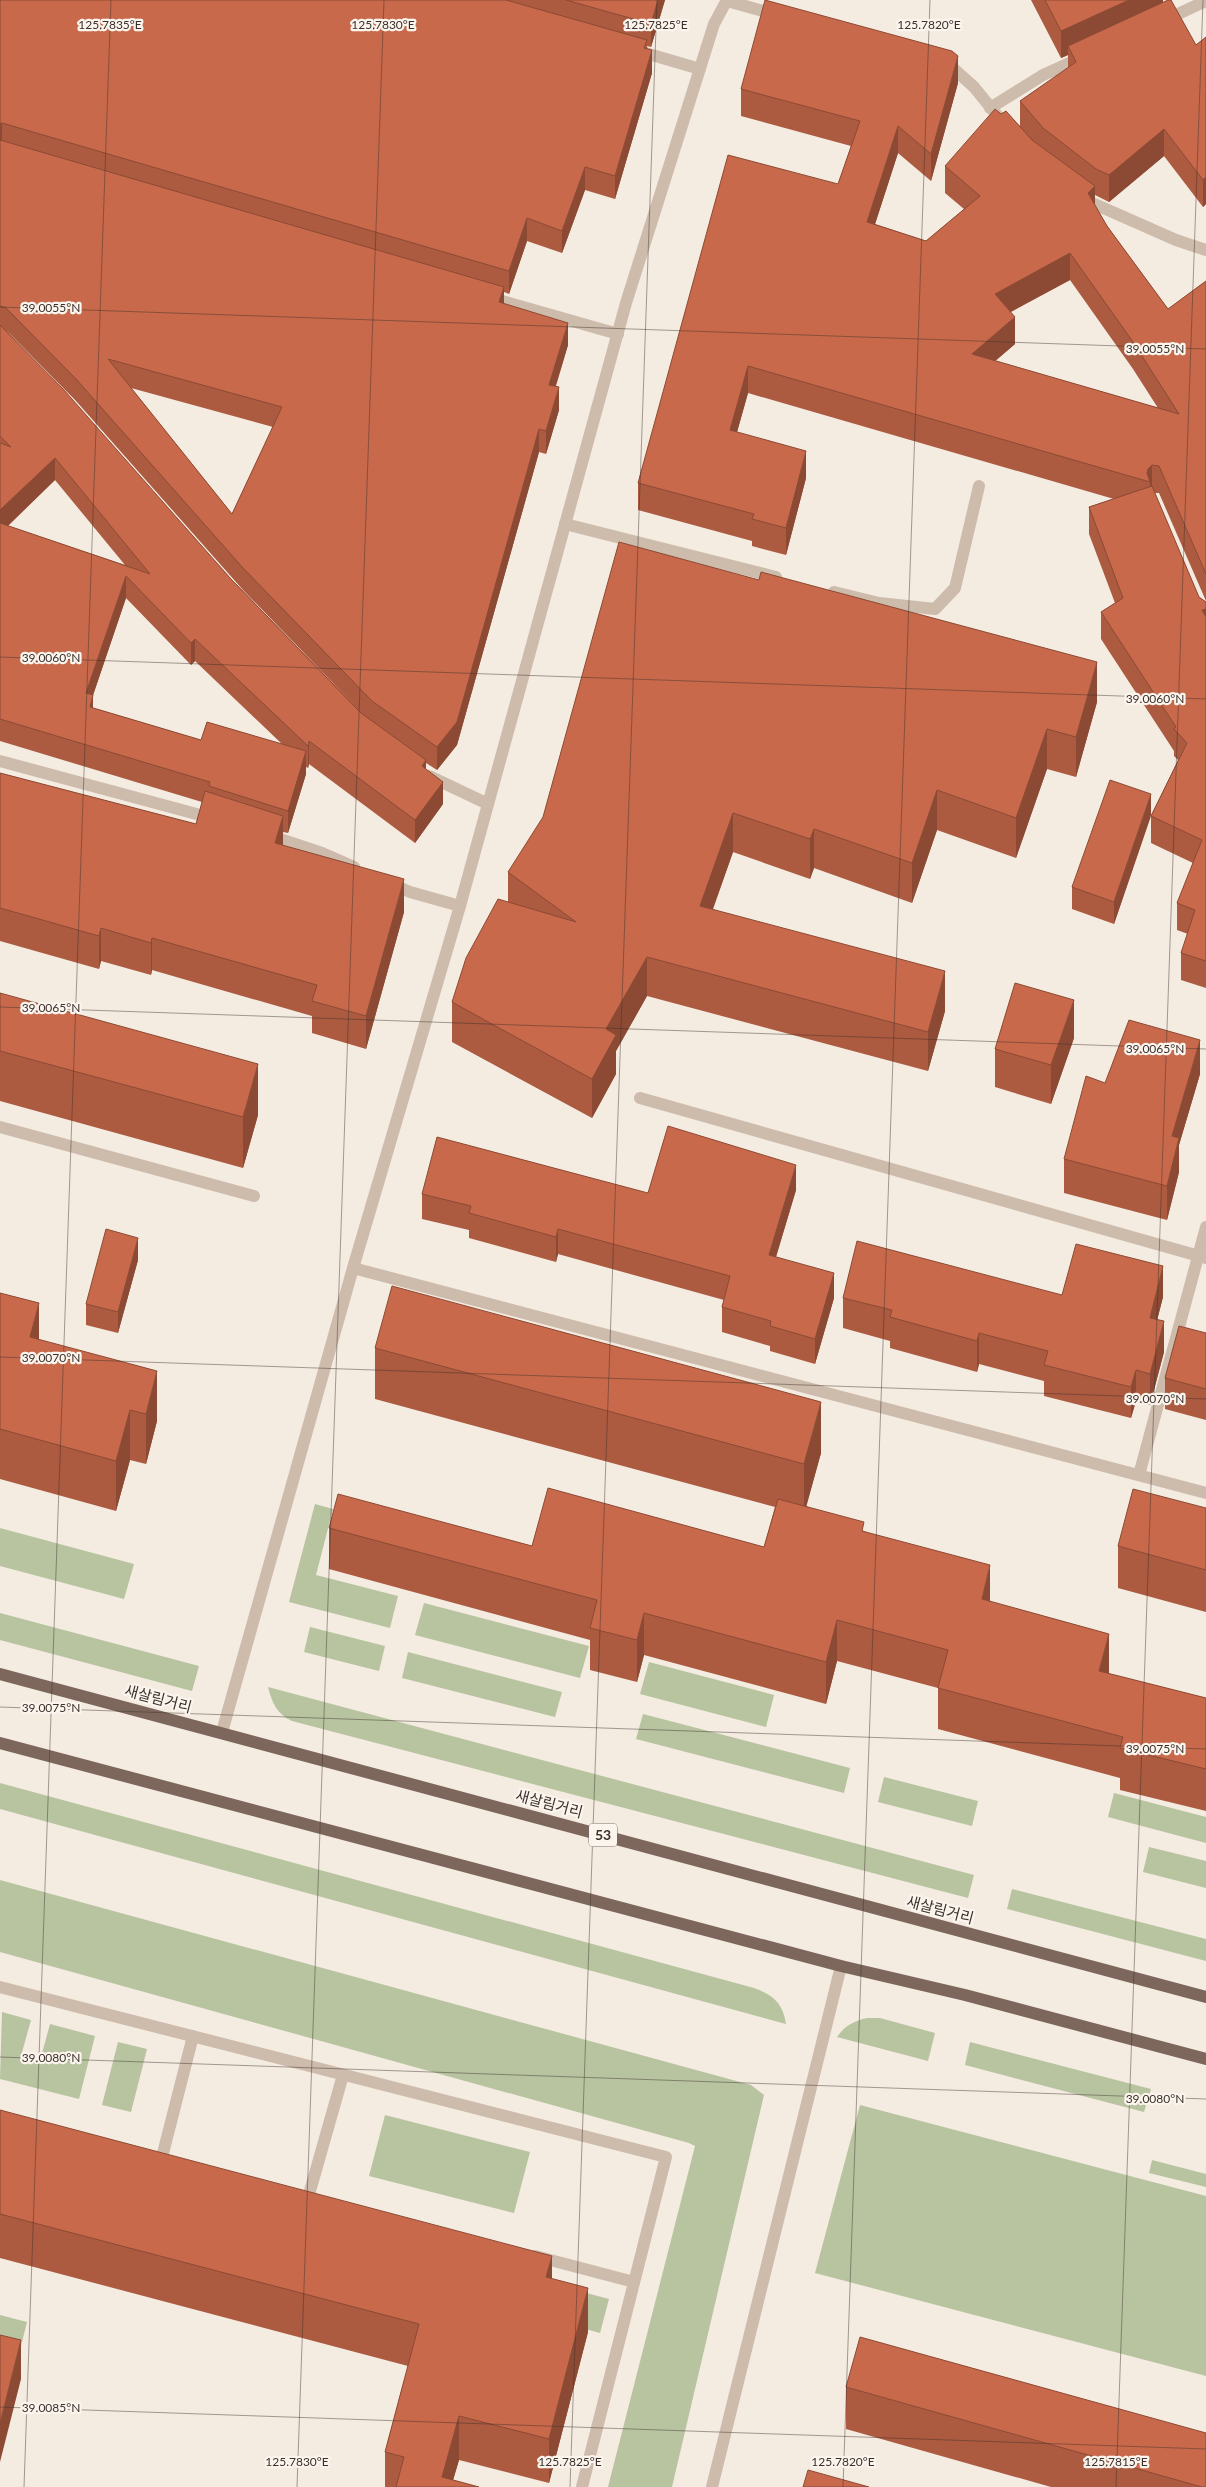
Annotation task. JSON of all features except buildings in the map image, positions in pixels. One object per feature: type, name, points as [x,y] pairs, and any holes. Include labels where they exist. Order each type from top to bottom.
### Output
[{"type":"main road","name":"새살림거리","points":[[0,1674],[1206,1997]]},
{"type":"main road","points":[[0,1743],[841,1966],[965,1995],[1206,2059]]},
{"type":"street","points":[[222,1732],[353,1268],[460,906],[618,334],[714,24],[727,0],[792,18]]},
{"type":"street","points":[[1150,26],[1205,3]]},
{"type":"street","points":[[625,48],[700,69]]},
{"type":"street","points":[[990,108],[1043,75],[1096,51]]},
{"type":"street","points":[[932,55],[941,57],[974,86],[1013,134]]},
{"type":"street","points":[[1076,191],[1092,203],[1176,240],[1206,250]]},
{"type":"street","points":[[475,293],[618,334]]},
{"type":"street","points":[[822,589],[879,603],[935,609],[955,588],[979,486]]},
{"type":"street","points":[[565,524],[793,582]]},
{"type":"street","points":[[0,761],[228,822]]},
{"type":"street","points":[[420,769],[488,804]]},
{"type":"street","points":[[256,831],[322,853],[410,892],[460,906]]},
{"type":"street","points":[[640,1098],[1202,1257]]},
{"type":"street","points":[[0,1127],[254,1196]]},
{"type":"street","points":[[1139,1475],[1202,1257],[1206,1227]]},
{"type":"street","points":[[353,1268],[1206,1493]]},
{"type":"street","points":[[712,2487],[841,1966]]},
{"type":"street","points":[[0,1987],[666,2157],[582,2487]]},
{"type":"street","points":[[161,2161],[194,2036]]},
{"type":"street","points":[[308,2198],[343,2074]]},
{"type":"street","points":[[519,2252],[634,2282]]},
{"type":"green space","points":[[315,1504],[333,1509],[316,1575],[398,1596],[390,1628],[289,1602]]},
{"type":"green space","points":[[0,1528],[134,1564],[124,1599],[0,1566]]},
{"type":"green space","points":[[424,1603],[589,1646],[580,1678],[415,1635]]},
{"type":"green space","points":[[0,1613],[199,1666],[192,1691],[0,1640]]},
{"type":"green space","points":[[310,1627],[385,1646],[379,1671],[304,1652]]},
{"type":"green space","points":[[408,1652],[562,1692],[555,1717],[402,1678]]},
{"type":"green space","points":[[649,1662],[774,1695],[766,1727],[640,1694]]},
{"type":"green space","points":[[268,1687],[974,1875],[968,1898],[292,1721],[282,1715],[276,1707]]},
{"type":"green space","points":[[643,1714],[850,1768],[844,1793],[636,1739]]},
{"type":"green space","points":[[884,1777],[978,1801],[972,1826],[878,1802]]},
{"type":"green space","points":[[0,1783],[754,1988],[772,1997],[780,2005],[786,2024],[0,1809]]},
{"type":"green space","points":[[1114,1793],[1206,1817],[1206,1843],[1108,1817]]},
{"type":"green space","points":[[1149,1847],[1206,1861],[1206,1888],[1143,1872]]},
{"type":"green space","points":[[0,1880],[751,2085],[764,2095],[672,2487],[608,2487],[695,2146],[0,1952]]},
{"type":"green space","points":[[1012,1889],[1206,1939],[1206,1961],[1007,1909]]},
{"type":"green space","points":[[2,2012],[31,2020],[21,2056],[40,2061],[50,2024],[95,2036],[79,2099],[0,2079]]},
{"type":"green space","points":[[867,2018],[880,2018],[935,2033],[928,2061],[837,2037],[850,2024]]},
{"type":"green space","points":[[118,2042],[147,2049],[131,2112],[102,2105]]},
{"type":"green space","points":[[970,2042],[1151,2089],[1144,2112],[965,2065]]},
{"type":"green space","points":[[860,2105],[1206,2196],[1206,2376],[815,2273]]},
{"type":"green space","points":[[385,2115],[530,2152],[514,2213],[369,2176]]},
{"type":"green space","points":[[1152,2160],[1206,2174],[1206,2187],[1149,2173]]},
{"type":"green space","points":[[465,2261],[609,2299],[600,2333],[550,2319]]},
{"type":"green space","points":[[0,2315],[27,2322],[17,2362],[0,2358]]}]
